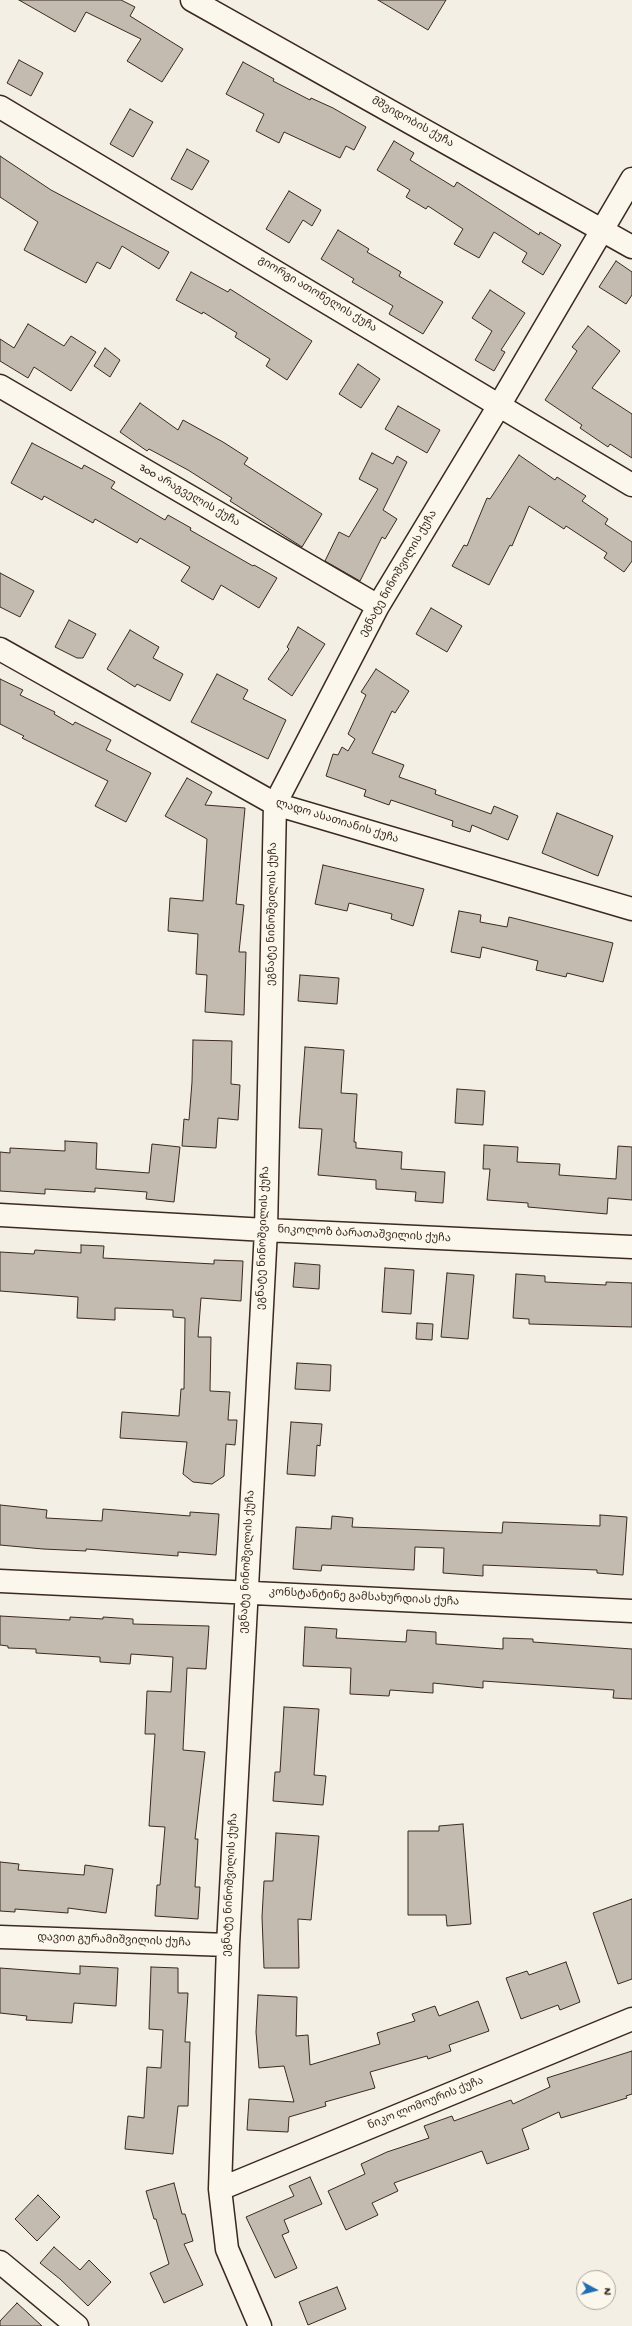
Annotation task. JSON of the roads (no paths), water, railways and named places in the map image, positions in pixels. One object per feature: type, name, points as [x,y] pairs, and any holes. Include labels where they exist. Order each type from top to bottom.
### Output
[{"type":"street","name":"მშვიდობის ქუჩა","points":[[192,0],[603,229],[632,247]]},
{"type":"street","name":"გიორგი ათონელის ქუჩა","points":[[0,107],[500,404],[632,485]]},
{"type":"street","name":"ეგნატე ნინოშვილის ქუჩა","points":[[260,2326],[227,2249],[220,2189],[228,1945],[266,1230],[275,804],[378,606],[500,404],[632,179]]},
{"type":"street","name":"300 არაგველის ქუჩა","points":[[0,386],[378,606]]},
{"type":"street","name":"ლადო ასათიანის ქუჩა","points":[[0,649],[275,804],[632,909]]},
{"type":"street","name":"ნიკოლოზ ბარათაშვილის ქუჩა","points":[[0,1215],[266,1230],[632,1247]]},
{"type":"street","name":"კონსტანტინე გამსახურდიას ქუჩა","points":[[0,1581],[632,1611]]},
{"type":"street","name":"დავით გურამიშვილის ქუჩა","points":[[0,1938],[228,1945]]},
{"type":"street","name":"ნიკო ლომოურის ქუჩა","points":[[220,2189],[632,2019]]},
{"type":"street","points":[[4,2273],[77,2326]]}]
